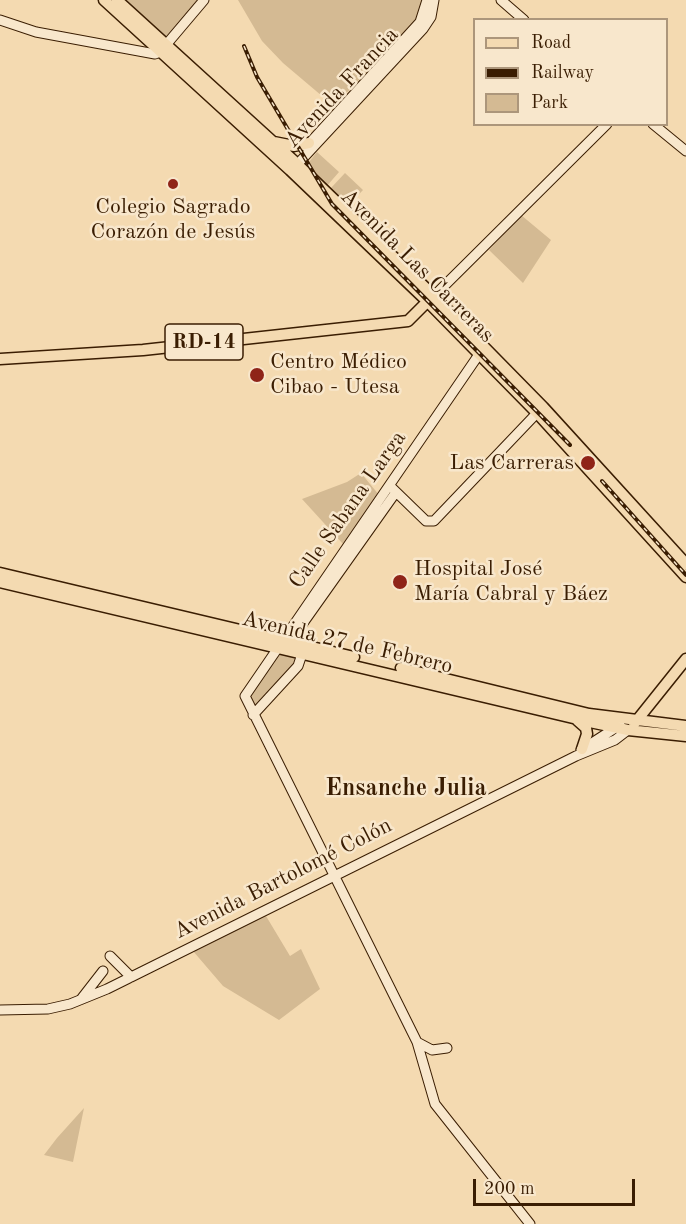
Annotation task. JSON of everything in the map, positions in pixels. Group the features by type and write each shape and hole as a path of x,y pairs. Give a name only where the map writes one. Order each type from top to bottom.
{"main road":[{"name":"Avenida Las Carreras","path":"104,0 274,142 292,166"},
{"name":"Avenida Las Carreras","path":"117,0 163,48 292,166 550,414 686,564"},
{"path":"0,20 36,32 151,53 163,48 204,0"},
{"name":"Avenida Francia","path":"292,166 309,142 420,22 427,0"},
{"name":"Avenida Francia","path":"292,166 428,24 434,0"},
{"path":"501,0 522,18"},
{"path":"431,299 605,126"},
{"path":"655,126 686,151"},
{"path":"274,142 289,146 309,142"},
{"name":"RD-14","path":"0,359 100,354 381,325 408,321 431,299"},
{"name":"Avenida Las Carreras","path":"482,351 686,577"},
{"name":"Calle Sabana Larga","path":"393,489 279,643 245,696 253,715 294,671 300,661 296,647 297,631 393,489 482,351"},
{"path":"393,489 426,520 434,520 537,413"},
{"name":"Avenida 27 de Febrero","path":"0,573 279,643 686,736"},
{"name":"Avenida 27 de Febrero","path":"0,582 279,643"},
{"name":"Avenida 27 de Febrero","path":"296,647 571,718 627,724 658,723 686,726"},
{"path":"627,724 651,705 686,659"},
{"path":"651,705 650,710 658,723"},
{"path":"253,715 417,1042 435,1104 530,1224"},
{"path":"571,718 586,728 587,737 579,753"},
{"name":"Avenida Bartolomé Colón","path":"0,1010 41,1010 81,1000 579,753 627,724"},
{"path":"110,956 131,977"},
{"path":"81,1000 103,971"},
{"path":"417,1042 432,1050 447,1048"}],"green space":[{"path":"123,0 198,0 166,37"},
{"path":"238,0 422,0 416,19 339,101 322,96 283,63 262,41"},
{"path":"317,152 339,172 326,187 305,167"},
{"path":"345,173 363,190 348,206 330,189"},
{"path":"521,215 551,240 523,283 489,250"},
{"path":"361,473 379,495 343,544 302,499 347,482"},
{"path":"279,653 290,655 297,661 255,712 247,698"},
{"path":"266,916 290,956 301,949 320,989 279,1020 223,986 193,951"},
{"path":"84,1108 73,1162 44,1155 57,1138"}],"railway":[{"path":"244,46 257,77 332,204 570,445"},
{"path":"602,481 686,575"}],"place":[{"name":"Colegio Sagrado Corazón de Jesús","path":"173,184"},
{"name":"Centro Médico Cibao - Utesa","path":"257,375"},
{"name":"Las Carreras","path":"588,463"},
{"name":"Hospital José María Cabral y Báez","path":"400,582"}],"district":[{"name":"Ensanche Julia","path":"406,789"}]}
